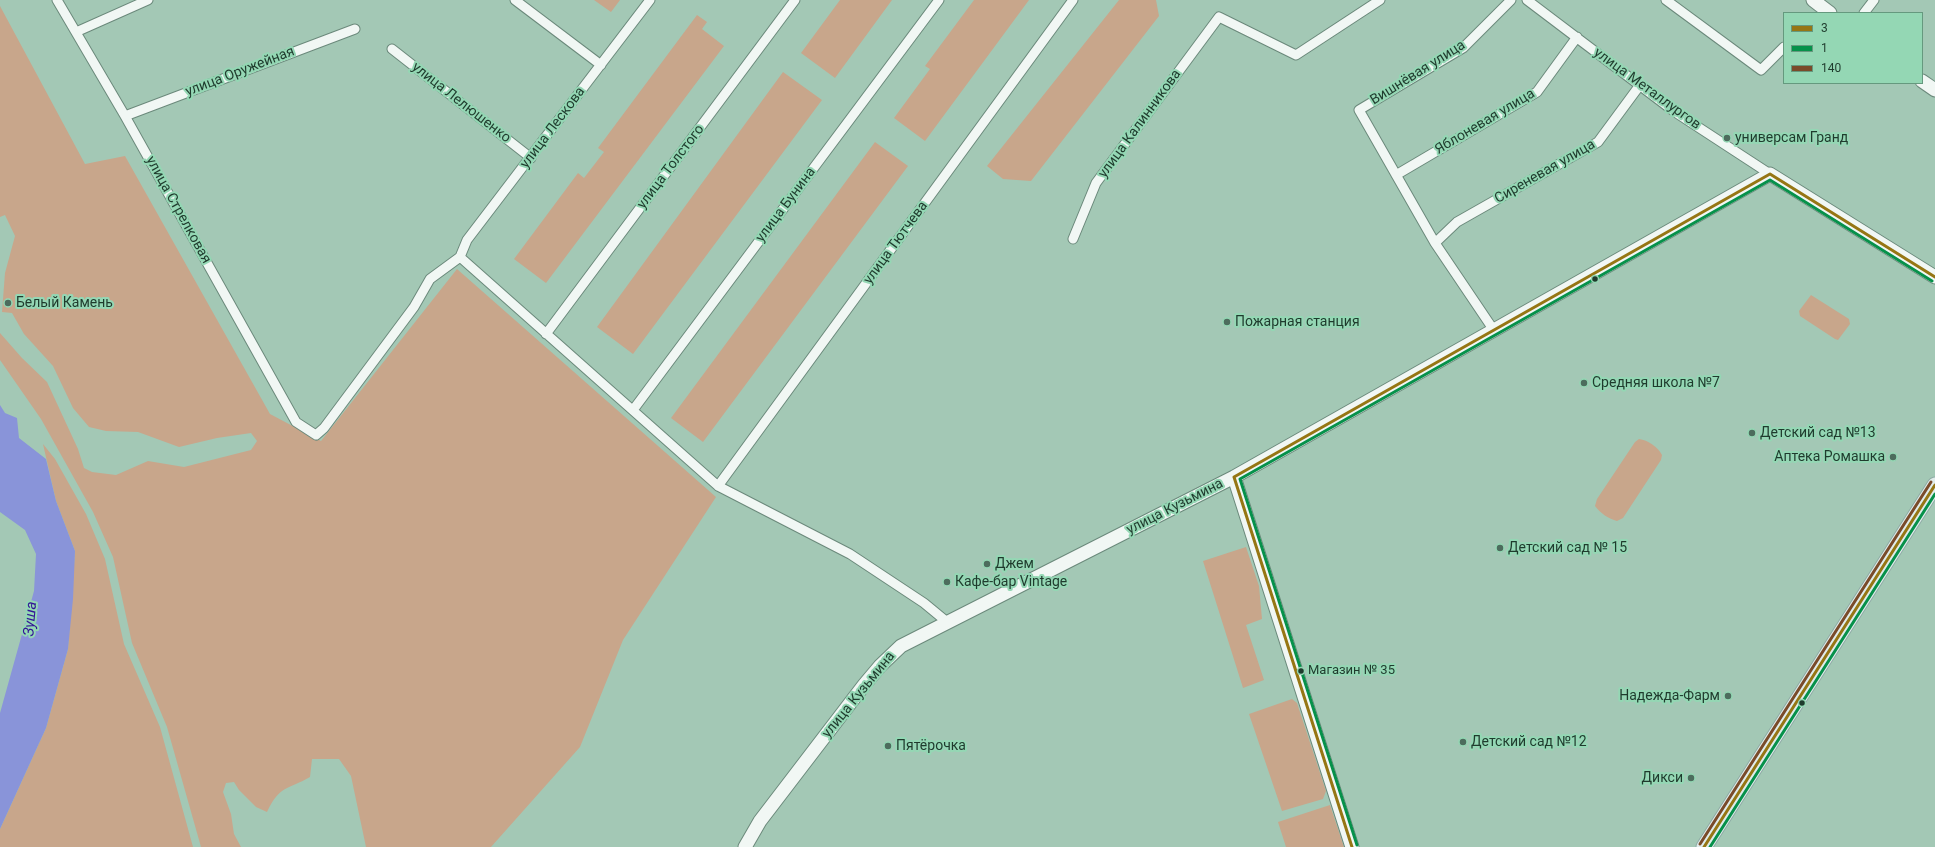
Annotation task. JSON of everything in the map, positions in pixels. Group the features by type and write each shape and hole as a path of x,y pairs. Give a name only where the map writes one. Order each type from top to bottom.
{"main road":[{"path":"1923,82 1935,90"},
{"path":"1770,174 1935,277"},
{"name":"улица Кузьмина","path":"745,847 760,821 784,789 880,666 901,646 1234,477 1770,174"},
{"path":"1234,477 1352,847"},
{"path":"1704,847 1935,485"}],"street":[{"name":"улица Стрелковая","path":"57,0 125,116 296,422 316,435 324,428 414,307 430,278 460,257"},
{"path":"76,32 148,0"},
{"path":"515,0 601,65"},
{"name":"улица Лескова","path":"460,257 467,240 650,0"},
{"name":"улица Толстого","path":"546,334 795,0"},
{"name":"улица Бунина","path":"633,410 939,0"},
{"name":"улица Тютчева","path":"718,486 1073,0"},
{"name":"улица Калинникова","path":"1073,239 1096,183 1219,17 1296,55 1380,0"},
{"name":"Вишнёвая улица","path":"1396,175 1359,110 1463,48 1511,0"},
{"name":"улица Металлургов","path":"1527,0 1675,112 1770,174"},
{"path":"1666,0 1762,70 1783,48"},
{"path":"1865,12 1874,0"},
{"name":"улица Оружейная","path":"125,116 355,29"},
{"name":"Яблоневая улица","path":"1396,175 1537,92 1577,37"},
{"name":"улица Лелюшенко","path":"392,49 531,158"},
{"name":"Сиреневая улица","path":"1434,243 1457,222 1598,142 1640,85"},
{"path":"1396,175 1434,243 1494,329"},
{"path":"460,257 718,486 850,554 924,603 947,622"}],"shaded area":[{"path":"594,0 620,0 611,12"},
{"path":"840,0 892,0 835,78 801,53"},
{"path":"974,0 1029,0 925,141 894,118 930,69 925,66"},
{"path":"1119,0 1156,0 1159,16 1031,181 1003,179 987,166"},
{"path":"0,6 85,164 125,156 270,414 321,441 457,269 716,497 623,640 580,747 491,847 366,847 351,776 339,759 312,759 310,777 280,792 267,812 256,807 239,790 234,782 226,783 223,792 231,814 234,834 241,847 201,847 167,727 132,643 113,557 93,512 41,419 0,360 0,333 22,358 47,382 78,449 84,468 92,472 116,475 148,461 184,467 251,450 257,441 251,433 217,438 179,447 138,432 106,431 89,427 73,408 53,366 24,334 12,313 2,312 5,273 15,236 5,215 0,217"},
{"path":"697,15 707,22 702,29 724,46 546,283 514,259 578,173 584,178 604,152 598,148"},
{"path":"783,72 822,100 633,354 597,327"},
{"path":"875,142 908,166 703,442 671,418"},
{"path":"1811,295 1849,319 1850,324 1838,340 1800,316 1799,311"},
{"path":"1639,439 1649,442 1655,447 1662,455 1661,460 1623,518 1617,521 1599,511 1595,506 1597,499 1635,442"},
{"path":"43,444 55,459 86,514 105,559 124,644 160,727 193,847 0,847 0,829 46,728 68,649 75,551 56,501"},
{"path":"1246,547 1259,586 1262,619 1246,625 1264,680 1243,688 1203,561"},
{"path":"1292,699 1297,703 1326,791 1323,799 1282,811 1249,714"},
{"path":"1330,805 1344,847 1286,847 1278,822"}],"water":[{"name":"Зуша","path":"0,405 5,413 17,418 19,438 46,459 56,501 75,551 73,599 68,649 46,728 0,829 0,713 34,591 36,554 25,530 0,512"}],"transit line":[{"name":"3","path":"1352,847 1234,477 1770,174 1935,277"},
{"name":"1","path":"1357,845 1240,479 1770,180 1932,281"},
{"name":"140","path":"1700,844 1931,482"},
{"name":"3","path":"1704,847 1935,485"},
{"name":"1","path":"1710,847 1935,494"}],"place":[{"name":"универсам Гранд","path":"1727,138"},
{"name":"Белый Камень","path":"8,303"},
{"name":"Пожарная станция","path":"1227,322"},
{"name":"Средняя школа №7","path":"1584,383"},
{"name":"Детский сад №13","path":"1752,433"},
{"name":"Аптека Ромашка","path":"1893,457"},
{"name":"Детский сад № 15","path":"1500,548"},
{"name":"Джем","path":"987,564"},
{"name":"Кафе-бар Vintage","path":"947,582"},
{"name":"Магазин № 35","path":"1301,671"},
{"name":"Надежда-Фарм","path":"1728,696"},
{"name":"Детский сад №12","path":"1463,742"},
{"name":"Пятёрочка","path":"888,746"},
{"name":"Дикси","path":"1691,778"}]}
